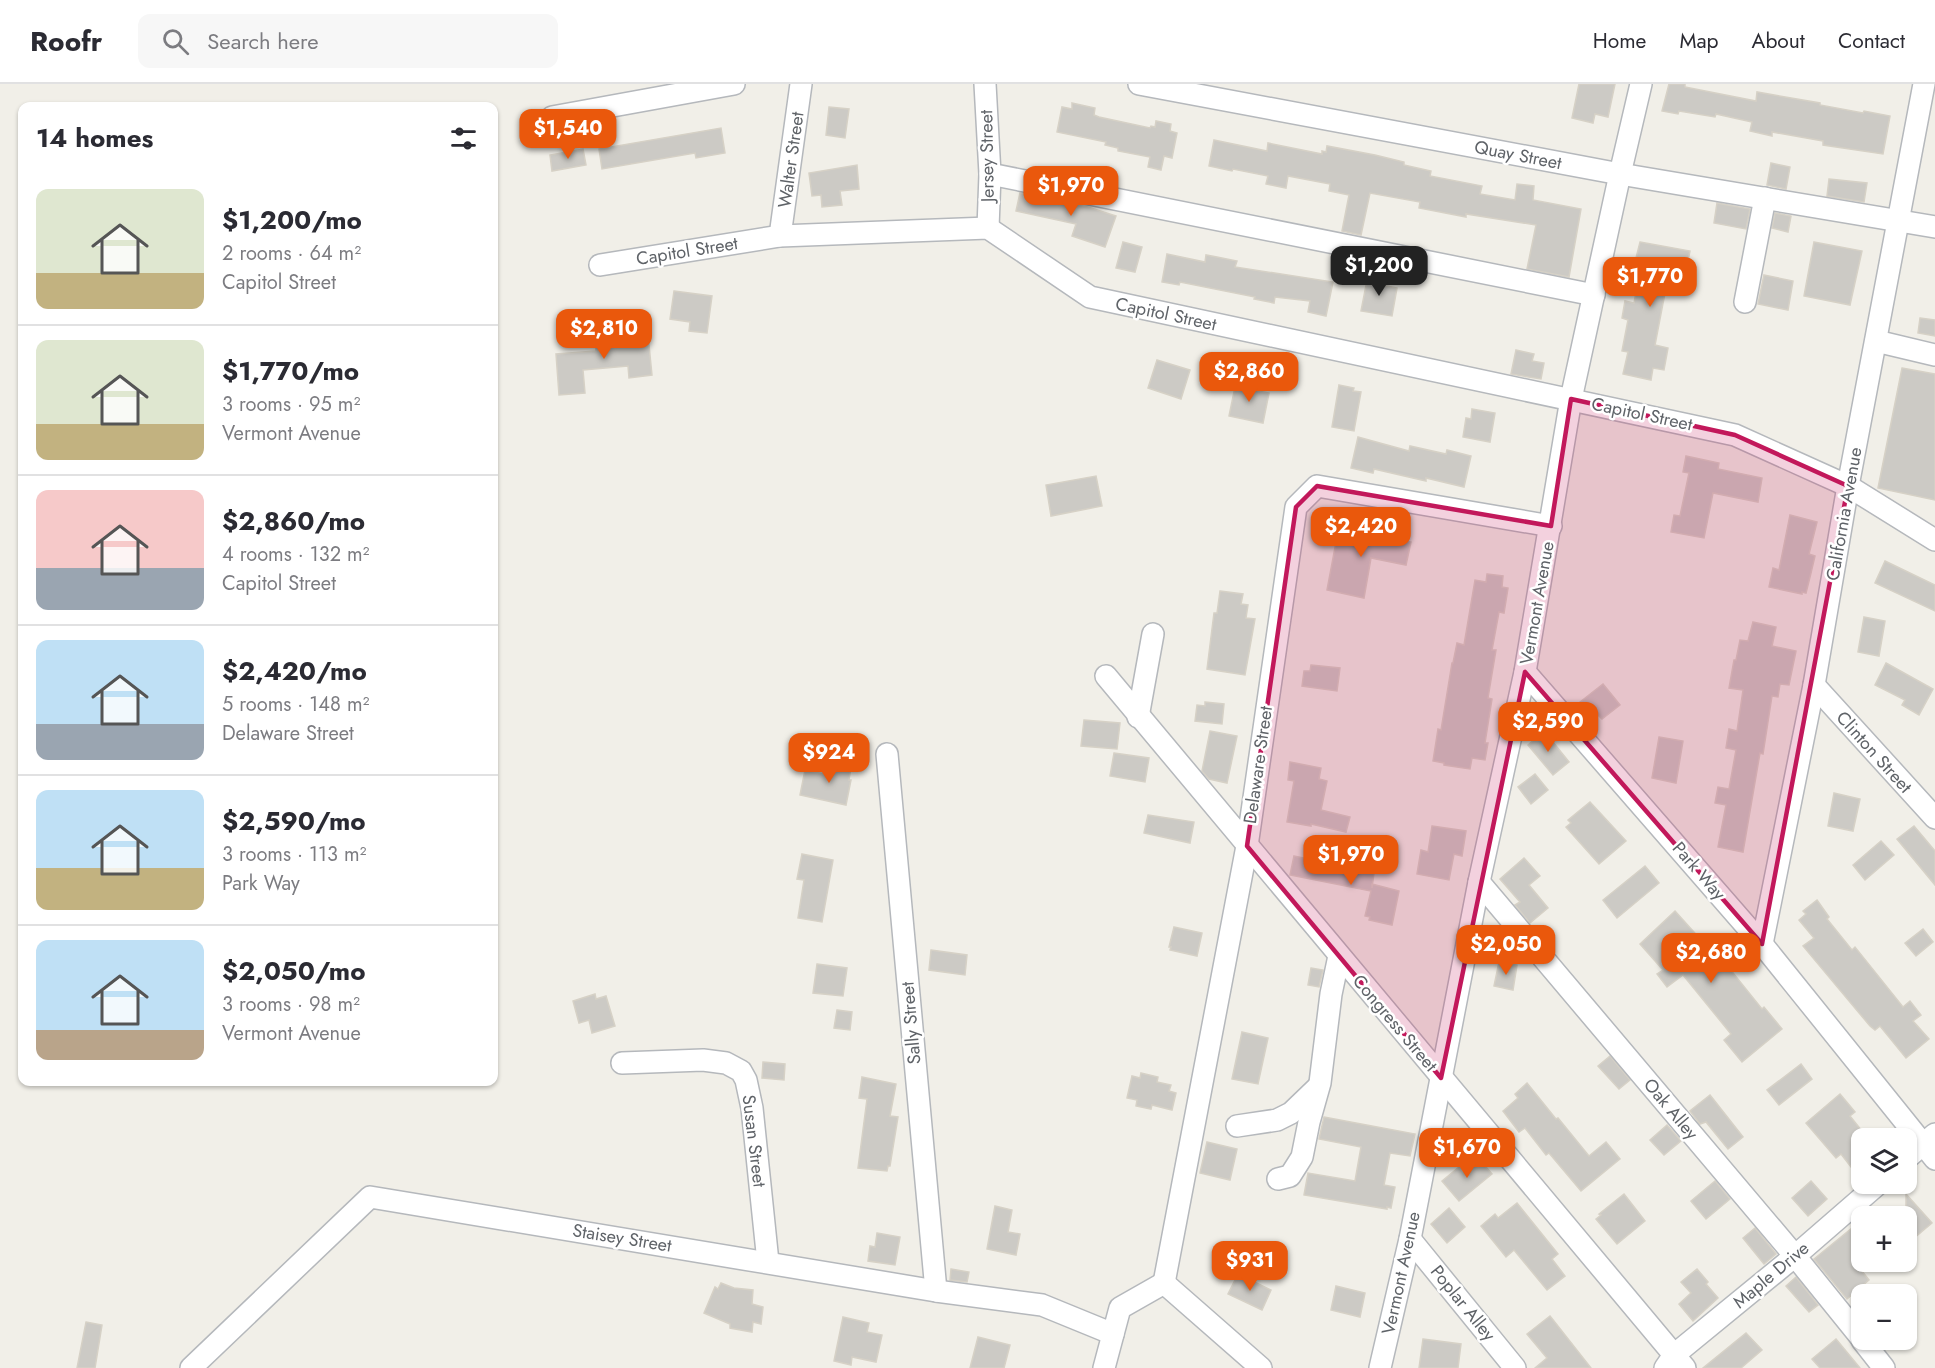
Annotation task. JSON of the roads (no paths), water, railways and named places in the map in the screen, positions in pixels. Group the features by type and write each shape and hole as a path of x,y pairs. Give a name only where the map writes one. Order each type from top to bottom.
{"street":[{"path":"552,117 734,84"},
{"name":"Walter Street","path":"780,236 801,84"},
{"name":"Jersey Street","path":"985,84 990,174 988,228"},
{"name":"Quay Street","path":"1139,84 1620,174 1935,227"},
{"name":"Vermont Avenue","path":"1380,1368 1410,1239 1479,882 1525,672 1571,399 1641,84"},
{"name":"California Avenue","path":"1762,944 1814,685 1848,486 1924,84"},
{"path":"990,174 1594,295"},
{"path":"1745,302 1765,198"},
{"name":"Capitol Street","path":"600,266 780,236 988,228 1090,297 1735,435 1848,486 1935,540"},
{"path":"1876,341 1935,355"},
{"name":"Delaware Street","path":"1164,1283 1247,846 1296,507 1317,486 1551,526"},
{"path":"1138,717 1153,634"},
{"name":"Park Way","path":"1525,672 1762,944 1931,1146"},
{"name":"Congress Street","path":"1106,676 1441,1078 1675,1364"},
{"name":"Clinton Street","path":"1814,685 1935,818"},
{"name":"Sally Street","path":"887,754 936,1291"},
{"name":"Oak Alley","path":"1479,882 1851,1325"},
{"path":"1278,1179 1290,1176 1302,1156 1319,1085 1331,994 1339,956"},
{"name":"Susan Street","path":"622,1063 703,1060 726,1063 741,1071 746,1080 752,1108 768,1262"},
{"path":"1237,1126 1277,1120 1292,1113 1319,1085"},
{"path":"1917,1153 1931,1146"},
{"name":"Maple Drive","path":"1675,1364 1866,1194"},
{"name":"Staisey Street","path":"191,1368 370,1197 936,1291 1042,1305 1113,1334"},
{"name":"Poplar Alley","path":"1410,1239 1515,1368"},
{"path":"1104,1368 1120,1308 1164,1283 1261,1368"},
{"name":"Oak Alley","path":"1870,1350 1884,1368"}]}
